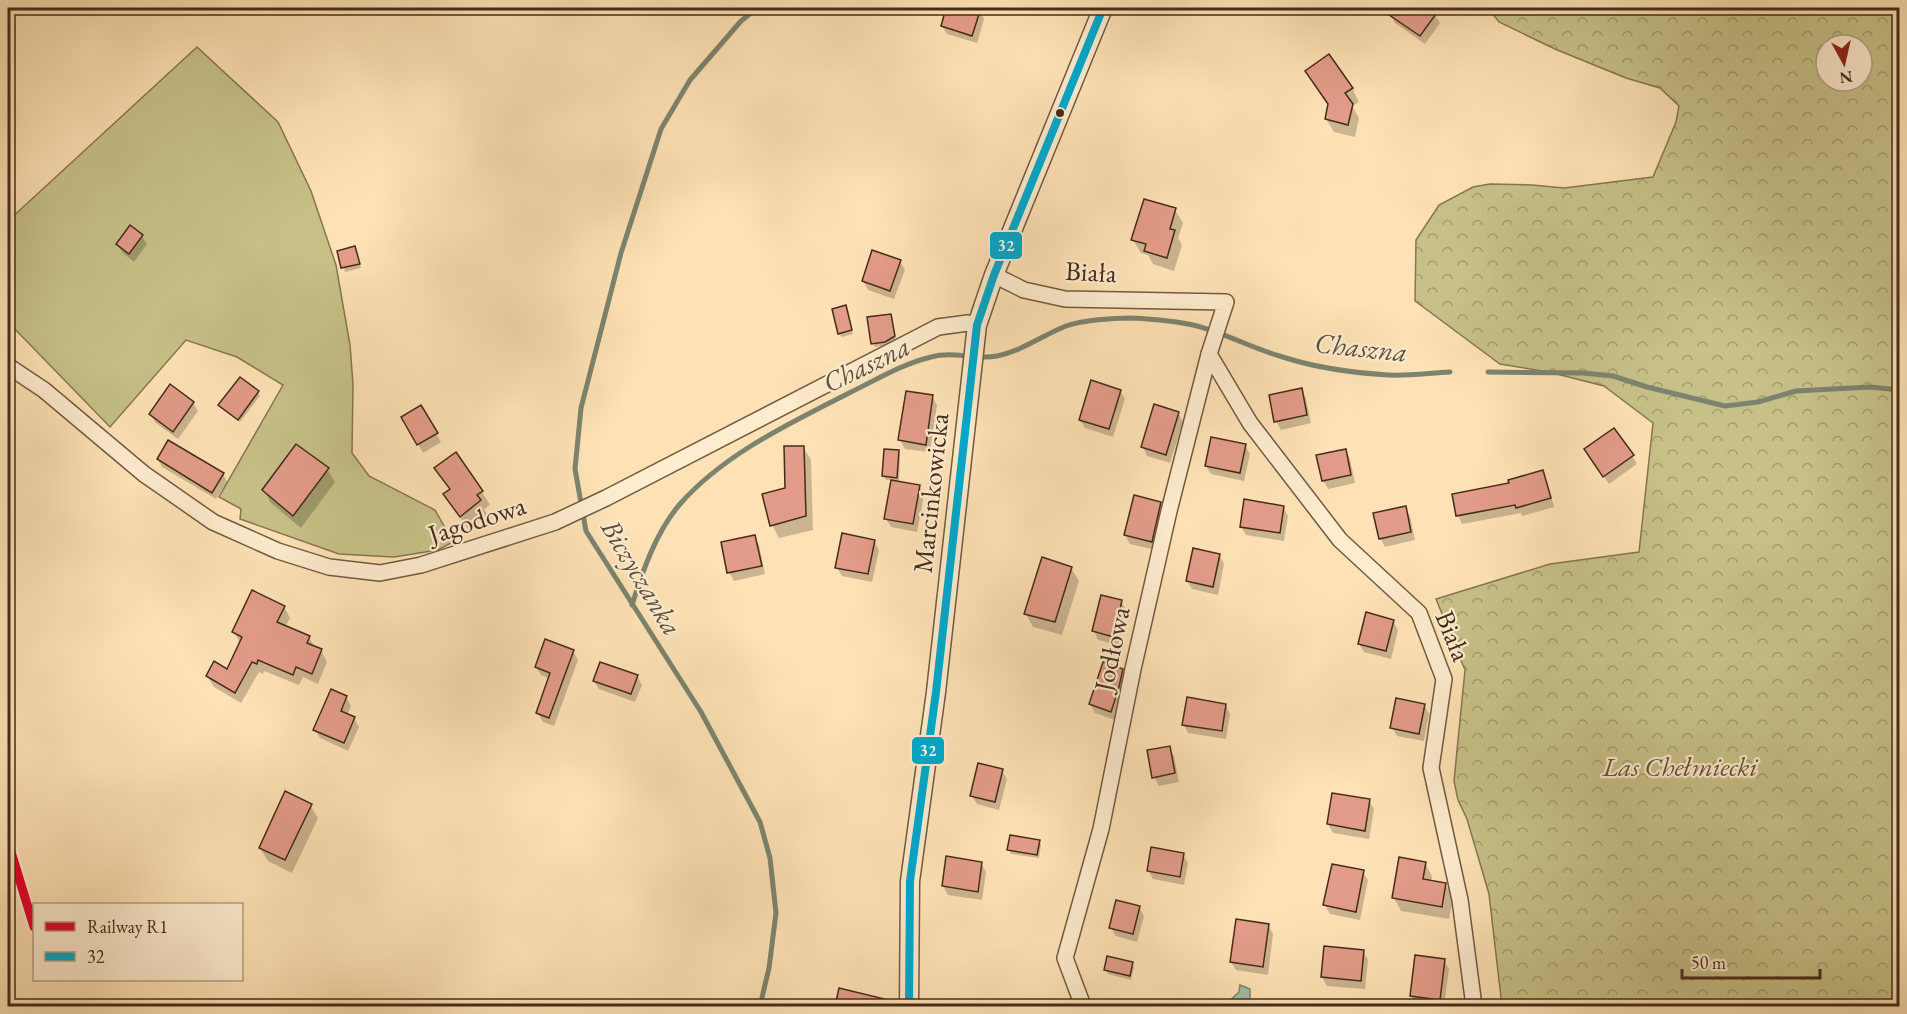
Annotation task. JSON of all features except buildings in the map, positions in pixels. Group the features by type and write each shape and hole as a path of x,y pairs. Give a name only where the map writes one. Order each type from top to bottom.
{"street":[{"name":"Marcinkowicka","path":"909,1006 910,882 936,692 976,334 994,275 1103,8"},
{"name":"Biała","path":"994,275 1024,290 1065,299 1226,302"},
{"name":"Jodłowa","path":"1083,1006 1065,958 1101,829 1133,669 1169,512 1212,346 1226,302"},
{"name":"Jagodowa","path":"8,366 44,390 144,474 213,522 278,551 328,567 380,573 421,565 555,522 938,327 968,323 976,334"},
{"name":"Biała","path":"1212,346 1250,423 1340,540 1419,613 1444,679 1431,768 1460,900 1474,1006"}],"green space":[{"name":"Las Chełmiecki","path":"1488,8 1899,8 1899,1006 1502,1006 1489,894 1467,819 1458,800 1454,781 1465,670 1436,599 1550,564 1639,552 1653,423 1604,386 1549,372 1500,364 1415,301 1416,240 1439,205 1473,187 1490,184 1564,188 1653,177 1676,122 1679,106 1660,88 1626,78 1555,49 1499,22"},
{"path":"197,47 278,122 311,191 336,265 350,345 353,384 352,453 369,476 435,510 453,542 438,550 394,557 339,554 240,519 241,509 219,497 283,385 237,357 186,340 110,427 8,322 8,221"}],"shaded area":[{"path":"1240,985 1250,989 1250,998 1241,1006 1224,1006 1239,992"}],"waterway":[{"name":"Biczyczanka","path":"757,8 741,21 690,80 661,129 621,253 581,408 575,469 586,531 701,712 760,822 770,858 776,913 769,968 760,1006"},
{"name":"Chaszna","path":"632,605 657,539 671,515 717,469 782,428 889,373 920,360 939,355 997,356 1073,324 1131,318 1165,320 1197,326 1275,355 1337,370 1396,375 1450,372"},
{"name":"Chaszna","path":"1488,372 1583,373 1613,376 1647,387 1725,406 1758,402 1796,391 1870,387 1900,390"}],"rail line":[{"name":"R1","path":"8,842 33,924"}],"transit line":[{"name":"32","path":"909,1006 910,881 936,692 977,325 994,275 1103,8"}]}
